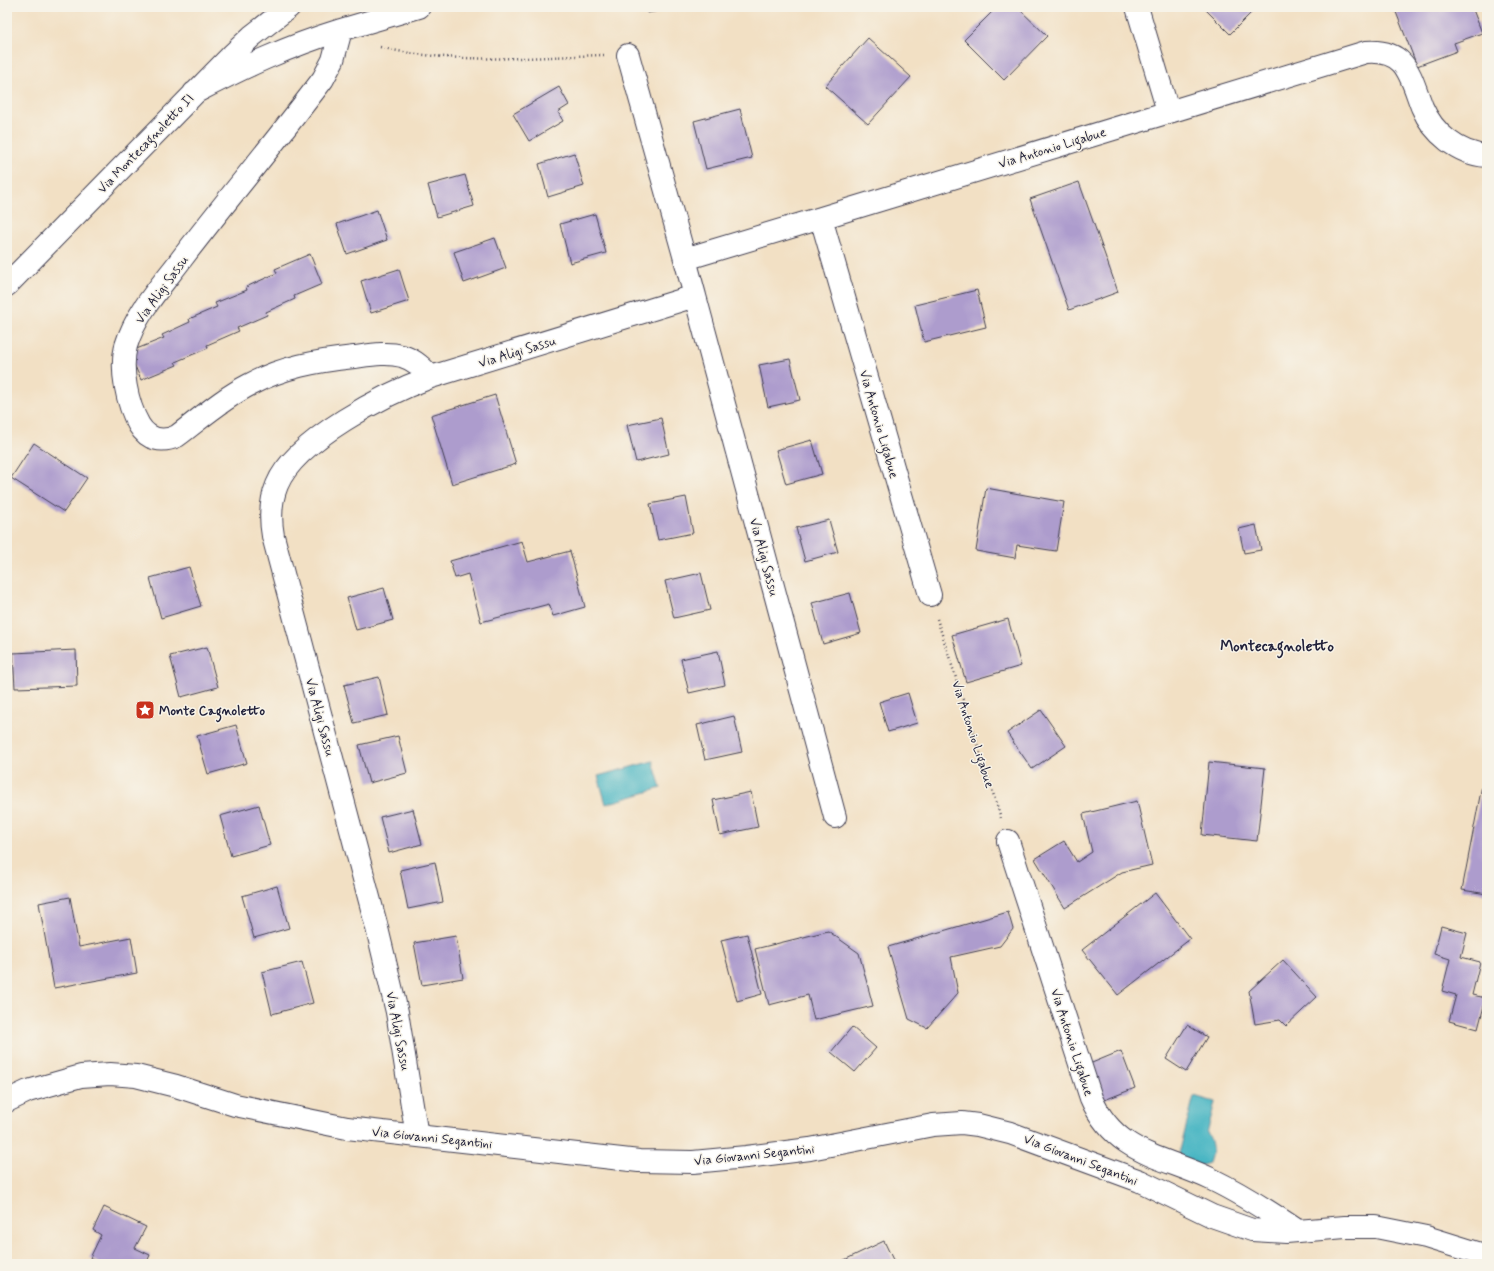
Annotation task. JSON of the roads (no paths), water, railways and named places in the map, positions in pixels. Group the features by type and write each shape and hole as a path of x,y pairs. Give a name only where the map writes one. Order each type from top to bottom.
{"street":[{"name":"Via Montecagnoletto II","path":"7,285 194,93 252,36 289,7"},
{"path":"194,93 269,55 340,30 418,7"},
{"path":"1137,7 1168,111"},
{"name":"Via Aligi Sassu","path":"340,30 333,60 323,79 196,240 138,319 130,335 124,354 125,374 130,403 142,429 150,437 163,440 178,436 223,400 249,384 279,372 305,364 376,354 396,355 418,364 431,377"},
{"name":"Via Antonio Ligabue","path":"930,596 821,218 1168,111 1359,54 1375,51 1385,52 1396,57 1408,69 1423,108 1429,120 1438,131 1456,147 1468,153 1487,156"},
{"name":"Via Aligi Sassu","path":"628,55 695,296 834,818"},
{"path":"685,259 821,218"},
{"name":"Via Aligi Sassu","path":"417,1136 401,1035 388,971 276,550 271,512 275,492 283,475 294,461 316,441 362,410 401,390 431,377 695,296"},
{"name":"Via Antonio Ligabue","path":"1008,841 1092,1098 1109,1128 1127,1144 1211,1179 1271,1213 1298,1231"},
{"name":"Via Giovanni Segantini","path":"7,1101 28,1091 81,1076 110,1074 136,1076 176,1086 235,1105 347,1128 639,1162 693,1162 802,1150 933,1125 962,1123 978,1125 1010,1133 1140,1181 1212,1216 1241,1227 1263,1231 1298,1231 1345,1227 1376,1227 1426,1237 1487,1256"}],"water":[{"path":"653,761 661,788 606,804 598,776"},
{"path":"1194,1096 1215,1102 1207,1133 1212,1144 1209,1163 1196,1166 1186,1161 1179,1154"}],"place":[{"name":"Monte Cagnoletto","path":"145,710"}],"district":[{"name":"Montecagnoletto","path":"1277,646"}]}
